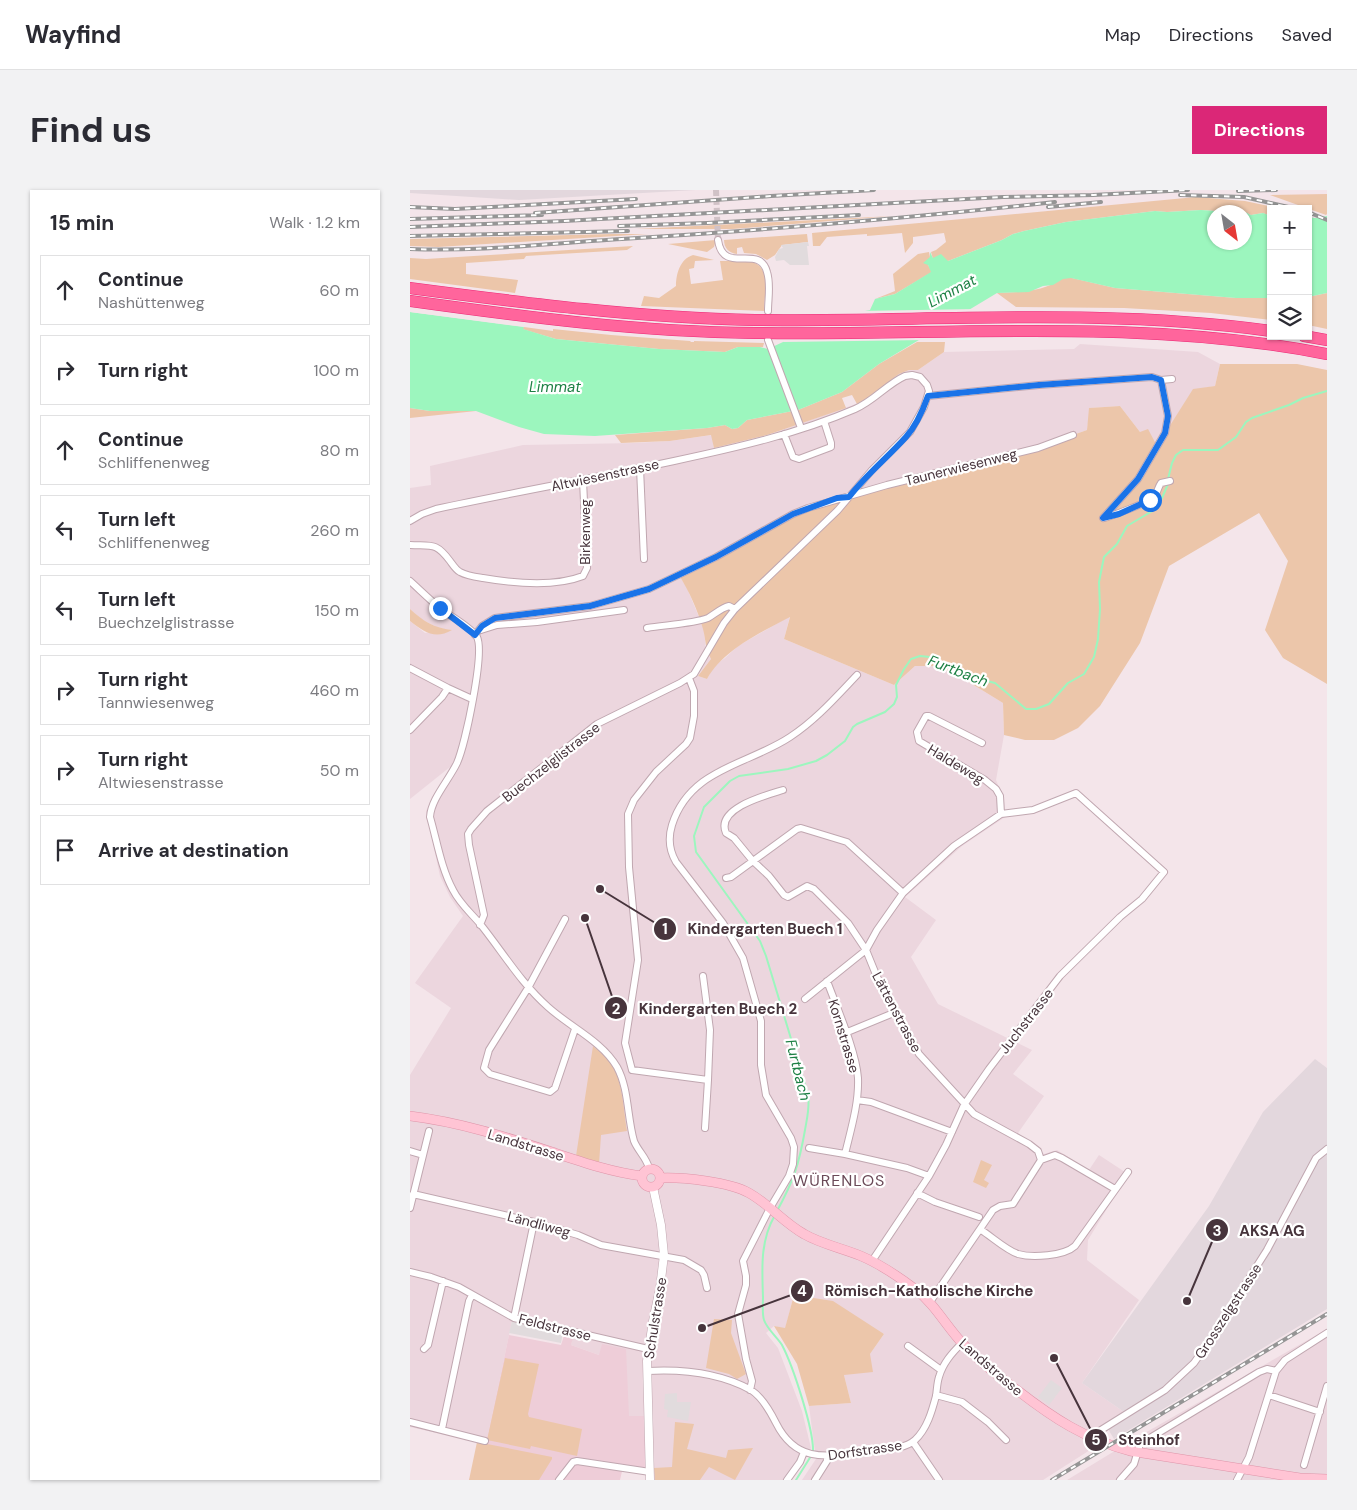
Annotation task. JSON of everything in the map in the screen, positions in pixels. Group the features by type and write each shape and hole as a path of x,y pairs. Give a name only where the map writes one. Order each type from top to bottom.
{"highway":[{"path":"410,288 536,304 690,318 819,320 1059,317 1203,323 1267,331"},
{"path":"410,301 534,318 657,330 796,333 1059,330 1146,333 1226,339 1327,354"},
{"path":"1312,337 1327,340"}],"main road":[{"name":"Landstrasse","path":"410,1116 432,1119 492,1134 617,1173 642,1176"},
{"path":"649,1168 656,1169 660,1174 658,1184 653,1187 644,1184 642,1176 649,1168"},
{"name":"Landstrasse","path":"660,1178 707,1182 750,1193 772,1212 804,1234 872,1261 916,1290 930,1302 962,1343 1000,1377 1038,1406 1078,1432 1109,1446 1300,1478 1327,1479"}],"street":[{"path":"718,240 720,249 727,257 733,259 754,259 762,263 766,268 768,278 768,311"},
{"path":"768,343 802,428 868,403 906,376 915,375 922,379 928,388 928,396 1048,384 1152,377 1161,380 1172,379"},
{"path":"1161,380 1168,422 1165,433 1138,479 1103,518 1119,514 1153,498 1161,483 1168,481"},
{"name":"Buechzelglistrasse","path":"480,925 484,915 469,845 468,834 471,829 487,811 597,724 689,678 699,669 720,630 734,610 838,510 872,470 905,438 920,415 928,396"},
{"path":"784,434 793,457 799,459 831,447 832,442 824,421"},
{"name":"Altwiesenstrasse","path":"410,521 428,511 736,448 802,428"},
{"name":"Taunerwiesenweg","path":"478,633 482,626 495,618 590,606 649,589 716,557 793,514 837,498 849,497 887,485 1038,448 1073,435"},
{"path":"640,468 644,559"},
{"name":"Birkenweg","path":"410,545 440,548 455,568 467,575 507,582 537,583 575,580 583,576 587,568 583,480"},
{"path":"410,581 440,608 478,633 480,648 461,754 453,772 432,807 430,817 444,869 452,889 461,904 480,925 528,988 558,1016 604,1051 617,1067 621,1077 634,1141 637,1148 647,1158 649,1168"},
{"path":"647,628 703,619 726,606 734,610"},
{"path":"478,633 497,625 537,622 624,610"},
{"path":"410,668 472,699"},
{"path":"750,1390 752,1381 738,1314 746,1285 743,1261 744,1256 772,1212 789,1176 795,1152 791,1138 766,1095 761,1065 762,1033 758,1005 743,958 723,923 676,862 671,850 669,837 673,822 684,799 702,781 789,738 810,723 857,675"},
{"path":"632,1070 625,1043 638,960 628,867 628,814 634,800 656,772 690,738 694,716 694,691 689,678"},
{"path":"410,730 442,697 448,688"},
{"name":"Haldeweg","path":"982,743 929,716 926,716 917,732 919,741 985,780 996,789 1001,803 1001,814"},
{"path":"752,860 734,838 726,833 724,826 728,818 739,806 783,790"},
{"name":"Juchstrasse","path":"872,1261 929,1176 964,1105 998,1056 1060,976 1120,917 1142,899 1164,872 1076,793 1042,807 1001,814"},
{"path":"805,999 866,950 877,930 904,894 954,846 1001,814"},
{"path":"726,878 731,877 752,860 801,828 848,842 904,894"},
{"name":"Lättenstrasse","path":"752,860 769,876 784,895 788,897 806,886 814,889 848,923 866,950 877,977 919,1054 964,1105 981,1119 1035,1148 1042,1160"},
{"path":"565,919 528,988 489,1050 484,1068 490,1074 550,1092 556,1088 575,1029"},
{"path":"702,976 710,1030 705,1128"},
{"name":"Kornstrasse","path":"827,982 846,1033 858,1077 857,1100 846,1154"},
{"path":"846,1033 896,1012"},
{"path":"621,1077 628,1075 632,1070"},
{"path":"632,1070 708,1080"},
{"path":"857,1100 871,1102 952,1132"},
{"path":"410,1208 429,1131"},
{"path":"809,1148 846,1154 907,1168 929,1176"},
{"name":"Grosszelgstrasse","path":"1094,1439 1101,1430 1165,1390 1185,1373 1210,1340 1276,1236 1316,1158 1327,1149"},
{"path":"410,1151 423,1155"},
{"path":"930,1302 993,1210 1000,1206 1014,1204 1042,1160 1055,1155 1116,1190"},
{"path":"981,1230 1019,1254 1062,1254 1075,1246 1128,1172"},
{"name":"Schulstrasse","path":"650,1476 648,1349 664,1256 662,1228 653,1187"},
{"path":"917,1192 935,1202 979,1217"},
{"name":"Ländliweg","path":"413,1194 534,1222 578,1235 601,1245 684,1260 701,1270 708,1288"},
{"path":"514,1318 534,1222"},
{"name":"Feldstrasse","path":"410,1272 443,1281 514,1318 648,1349"},
{"path":"424,1349 428,1345 443,1281"},
{"path":"442,1429 472,1295"},
{"path":"1237,1480 1244,1469 1276,1371 1285,1360 1327,1333"},
{"name":"Dorfstrasse","path":"647,1371 703,1374 722,1378 750,1390 764,1403 783,1436 795,1448 806,1453 828,1456 894,1448 913,1442 927,1424 941,1370 949,1357 962,1343"},
{"path":"908,1346 941,1370"},
{"path":"1120,1480 1134,1464 1140,1444 1259,1372 1267,1369 1276,1371"},
{"path":"1304,1465 1327,1386"},
{"path":"936,1395 962,1402 988,1422 1006,1440"},
{"path":"1268,1395 1320,1412"},
{"path":"410,1422 484,1441"},
{"path":"913,1442 940,1480"},
{"path":"787,1480 806,1453"},
{"path":"814,1480 827,1461 828,1456"},
{"path":"558,1480 573,1462 577,1461 650,1476"}],"shaded area":[{"path":"410,190 696,190 519,200 410,193"},
{"path":"1327,194 1327,214 1312,210 1312,205 1298,205 1270,195"},
{"path":"1196,197 1245,201 1267,206 1267,215 1263,213 1252,215 1252,205 1207,205 1207,210 1155,211 1066,222 1013,234 948,261 933,259 931,252 946,242 944,233 913,237 913,243 905,253 902,233 827,237 820,246 813,246 812,233"},
{"path":"893,216 732,229 636,229"},
{"path":"648,234 438,247 410,246 410,239"},
{"path":"807,234 808,242 782,245 775,255 767,260 756,254 744,253 742,247 737,248 737,254 732,253 727,250 724,243 724,240"},
{"path":"716,240 714,247 707,252 668,244"},
{"path":"808,242 809,265 790,265 784,260 776,261 775,257 779,249 783,248 781,245"},
{"path":"633,246 627,250 526,256 524,259 466,263 466,274 518,280 515,293 410,279 410,258 426,259"},
{"path":"929,252 928,265 932,272 895,294 875,299 895,291 893,274 918,254"},
{"path":"693,255 714,260 695,261 694,268 689,269 691,284 723,280 720,261 748,261 758,265 765,276 766,283 764,311 641,306 644,296 659,298 676,286 682,263"},
{"path":"1063,278 1072,278 1115,288 1236,298 1267,298 1267,320 1211,313 1124,308 1016,307 997,293 1023,292 1040,289"},
{"path":"1327,293 1327,329 1312,326 1312,296"},
{"path":"524,327 691,342 764,343 763,347 738,347 725,352 659,349 556,339 522,329"},
{"path":"917,342 945,342 944,352 918,370 909,370 899,374 857,404 852,395 842,398 846,408 767,435 714,448 711,435 670,441 621,443 615,435 725,425 732,429 738,428 747,420 798,410 842,392 879,364"},
{"path":"1080,344 1198,352 1220,364 1215,386 1193,390 1157,446 1140,432 1120,406 1090,408 1087,430 679,575 686,586 704,629 706,651 711,659 698,676 707,679 714,666 738,646 790,616 784,639 894,685 915,666 936,666 959,676 1003,703 1004,735 996,780 1004,799 1005,817 962,846 905,897 936,920 911,957 938,1004 1032,1050 1013,1074 1044,1096 1018,1133 1044,1154 1057,1150 1089,1170 1099,1155 1128,1174 1088,1240 1087,1260 1139,1300 1082,1383 1124,1412 1094,1439 1090,1450 1043,1480 802,1480 816,1459 809,1406 851,1403 844,1375 870,1354 884,1334 794,1295 785,1329 774,1326 766,1333 778,1348 802,1411 811,1448 784,1480 648,1480 644,1416 629,1416 599,1355 571,1345 573,1335 512,1321 486,1444 410,1427 410,1075 451,1008 415,983 463,916 450,897 440,876 426,811 450,767 410,799 410,621 425,633 451,630 438,628 421,619 410,609 410,488 431,485 430,466 523,445 635,443 670,441 712,435 714,448 767,435 856,404 899,374 909,370 918,370 944,352 1074,349"},
{"path":"1220,364 1297,364 1327,370 1327,684 1283,658 1265,630 1288,561 1259,513 1169,566 1140,643 1100,706 1078,728 1054,740 1025,740 1004,735 1003,703 959,676 936,666 915,666 894,685 784,639 790,617 733,650 714,668 707,679 698,676 711,659 699,615 679,575 793,514 1087,430 1089,408 1120,406 1140,432 1148,429 1157,446 1193,389 1215,386"},
{"path":"410,408 430,411 476,411 410,418"},
{"path":"410,609 429,623 440,628 452,630 440,634 425,631 410,621"},
{"path":"593,1046 606,1056 616,1072 627,1131 601,1135 599,1164 576,1156"},
{"path":"1315,1059 1327,1068 1327,1309 1114,1439 1105,1424 1124,1412 1082,1383 1209,1206 1263,1112"},
{"path":"981,1160 992,1165 984,1180 989,1183 986,1188 973,1182"},
{"path":"794,1295 833,1301 884,1334 870,1354 873,1372 844,1375 851,1403 809,1406 797,1364 774,1326 785,1328"},
{"path":"714,1319 732,1320 731,1333 746,1374 737,1379 729,1374 706,1368"},
{"path":"512,1321 563,1332 561,1343 509,1333"},
{"path":"1327,1329 1327,1480 1067,1480 1136,1438"},
{"path":"565,1333 574,1335 571,1345 599,1355 602,1344 626,1349 629,1416 644,1416 646,1468 623,1467 620,1480 469,1480 486,1444 509,1335 561,1345"},
{"path":"505,1358 539,1364 528,1414 529,1417 582,1429 577,1456 531,1446 530,1449 487,1440"},
{"path":"1051,1380 1062,1388 1049,1405 1038,1397"},
{"path":"677,1393 677,1402 691,1402 688,1421 667,1417 668,1410 664,1409 665,1394"},
{"path":"675,1422 694,1424 687,1449 726,1458 728,1450 753,1448 735,1480 709,1467 700,1480 655,1480 654,1468 672,1467"},
{"path":"477,1442 552,1457 552,1459 539,1480 469,1480"}],"water":[{"name":"Limmat","path":"1207,210 1207,250 1252,250 1252,215 1263,213 1267,214 1267,298 1236,298 1115,288 1071,278 1063,279 1053,285 1043,286 1029,292 997,293 879,364 842,392 798,410 747,420 738,428 732,429 725,425 595,436 544,434 476,411 430,411 410,408 410,312 524,327 523,329 556,339 659,349 725,352 738,347 768,349 783,342 822,331 870,310 875,299 895,294 931,272 928,265 923,263 930,257 930,252 933,258 941,254 948,261 1024,231 1066,222 1155,211"},
{"path":"1327,216 1327,293 1312,296 1312,218"}],"pier":[{"path":"977,309 926,340 783,342 821,329 859,311"},
{"path":"410,310 524,325 526,327 410,312"}],"waterway":[{"name":"Furtbach","path":"1168,479 1176,455 1183,450 1218,450 1236,437 1246,422 1252,418 1303,398 1327,391"},
{"name":"Furtbach","path":"777,1211 792,1181 798,1162 808,1112 808,1095 760,941 696,852 694,836 704,807 730,781 739,776 788,769 816,761 827,755 845,741 853,727 885,712 894,704 897,697 896,685 904,669 911,659 920,656 930,657 960,674 995,683 1026,709 1036,709 1049,704 1068,683 1084,674 1094,657 1098,639 1099,582 1104,557 1117,544 1127,526 1154,510 1168,484"},
{"name":"Furtbach","path":"775,1215 764,1245 762,1276 763,1318 767,1327 782,1345 792,1367 807,1414 813,1452"},
{"name":"Furtbach","path":"796,1480 811,1456"}],"tunnel":[{"path":"716,190 718,240"}],"railway":[{"path":"535,213 874,190"},
{"path":"410,227 564,221 1003,197 1188,190"},
{"path":"1238,191 1276,190"},
{"path":"1180,195 1244,197 1279,205"},
{"path":"410,207 455,209 636,199"},
{"path":"410,249 489,248 730,232 1055,202"},
{"path":"1048,207 1101,202"},
{"path":"1312,214 1327,220"},
{"path":"410,219 542,215"},
{"path":"619,226 859,215"},
{"path":"410,236 628,231"},
{"path":"1052,1480 1327,1314"}],"place":[{"name":"Kindergarten Buech 1","path":"600,889"},
{"name":"Kindergarten Buech 2","path":"585,918"},
{"name":"AKSA AG","path":"1187,1301"},
{"name":"Römisch-Katholische Kirche","path":"702,1328"},
{"name":"Steinhof","path":"1054,1358"}],"district":[{"name":"WÜRENLOS","path":"839,1180"}],"route":[{"path":"440,608 475,635 482,626 495,618 590,606 649,589 742,544 793,514 837,498 849,497 872,470 910,432 928,396 1039,385 1152,377 1161,380 1168,416 1165,433 1138,479 1103,518 1119,514 1150,500"}]}
